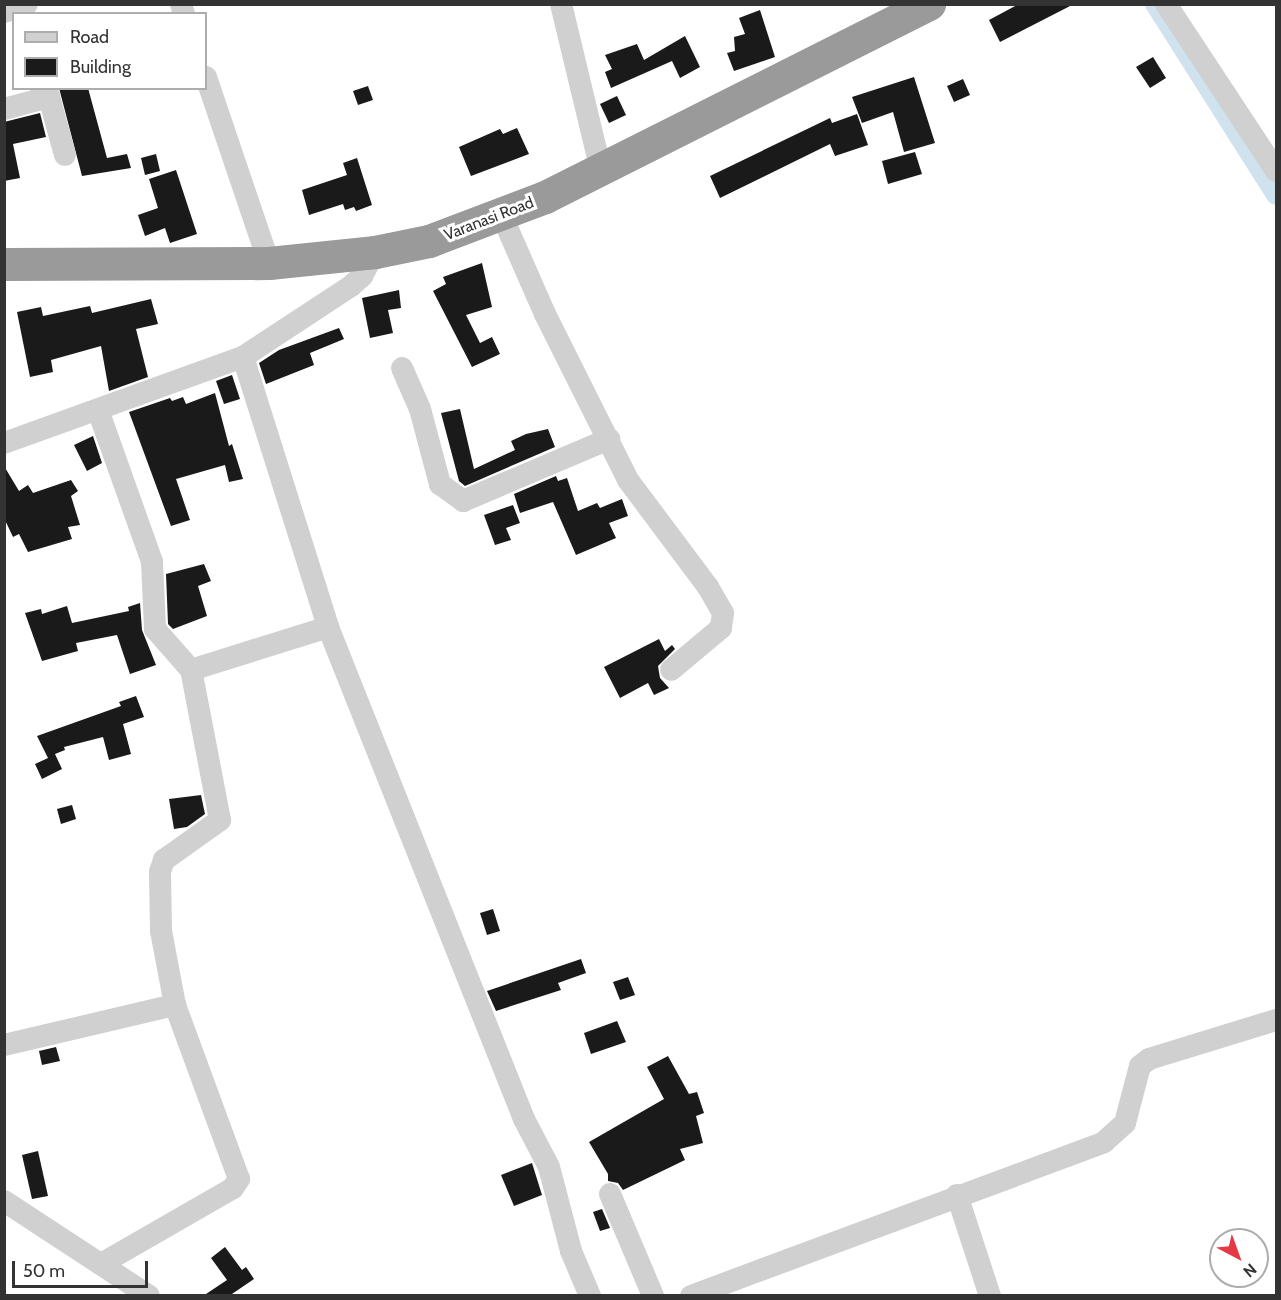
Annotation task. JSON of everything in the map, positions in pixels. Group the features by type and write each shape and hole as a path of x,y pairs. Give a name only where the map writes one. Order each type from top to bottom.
{"highway":[{"name":"Varanasi Road","path":"4,264 269,263 375,252 429,241 502,216 601,170 919,7"}],"street":[{"path":"4,12 27,4"},
{"path":"561,4 601,170"},
{"path":"1166,4 1276,171"},
{"path":"207,80 269,263"},
{"path":"4,109 45,93 65,155"},
{"path":"502,216 545,314 628,480 708,587 723,613 722,628 671,670"},
{"path":"4,443 243,357 351,286 362,276 375,252"},
{"path":"243,357 328,627 524,1119 549,1167 571,1251 590,1296"},
{"path":"402,368 420,409 440,484 463,501 609,439"},
{"path":"98,410 152,562 155,629 191,670 220,820 216,827 170,853 160,872 161,931 175,1005 199,1061 239,1179 233,1188 101,1264"},
{"path":"191,670 328,627"},
{"path":"4,1045 175,1005"},
{"path":"691,1296 1111,1137 1125,1123 1140,1066 1158,1053 1276,1020"},
{"path":"610,1194 653,1296"},
{"path":"957,1195 990,1296"},
{"path":"4,1201 149,1296"}],"building":[{"path":"1019,4 1074,4 1000,42 989,20"},
{"path":"760,10 775,57 734,71 727,53 735,51 734,37 745,34 739,18"},
{"path":"685,36 700,67 680,78 672,61 611,88 605,72 612,69 605,55 637,44 644,60"},
{"path":"1153,57 1166,78 1150,88 1136,67"},
{"path":"914,77 935,143 904,152 893,112 862,123 852,97"},
{"path":"963,79 970,95 954,102 947,86"},
{"path":"368,86 373,100 358,105 353,91"},
{"path":"60,90 89,90 107,158 127,154 131,168 82,176"},
{"path":"617,96 626,115 609,123 600,104"},
{"path":"40,113 46,137 13,144 20,178 4,181 4,122"},
{"path":"857,114 868,145 835,156 830,144 720,198 710,176 830,118 832,123"},
{"path":"517,128 529,154 471,176 459,147 500,129 503,134"},
{"path":"915,152 922,174 888,184 882,161"},
{"path":"156,154 160,171 145,175 141,158"},
{"path":"357,158 372,205 356,211 354,207 345,210 343,204 309,215 302,190 347,175 343,163"},
{"path":"176,170 197,234 170,243 165,228 145,236 138,215 158,208 149,179"},
{"path":"482,263 492,307 466,315 480,343 492,337 500,354 472,367 433,291 446,284 443,277"},
{"path":"399,290 401,308 388,310 393,333 370,338 362,298"},
{"path":"151,299 158,324 136,329 148,377 109,391 101,346 51,360 53,372 30,377 17,312 41,307 43,316 90,306 92,313"},
{"path":"339,328 344,339 310,353 314,365 266,384 259,363 279,350"},
{"path":"232,375 240,399 224,404 216,381"},
{"path":"215,393 229,446 232,444 243,479 229,482 225,465 176,479 190,520 171,526 129,412 170,398 172,401 183,397 186,404"},
{"path":"460,409 474,469 515,450 511,441 526,434 548,429 555,447 465,486 459,481 441,413"},
{"path":"93,436 102,463 87,471 74,445"},
{"path":"4,466 19,491 28,485 33,493 71,480 78,491 71,496 80,525 68,527 72,539 28,552 19,534 13,537 4,518"},
{"path":"556,476 558,481 567,478 578,511 597,503 600,508 622,499 628,516 609,523 616,538 576,555 553,502 520,513 514,494"},
{"path":"513,505 520,523 506,528 511,540 495,545 484,515"},
{"path":"204,564 211,581 198,586 207,616 173,629 168,624 166,574"},
{"path":"140,603 142,630 156,665 130,674 117,635 76,643 78,651 42,661 25,613 41,609 42,614 67,606 72,623 129,611 128,607"},
{"path":"659,639 665,651 672,645 675,649 658,666 660,678 669,688 654,695 648,683 620,698 604,667"},
{"path":"136,696 144,717 123,724 131,754 109,760 103,737 64,747 65,750 55,754 62,769 42,779 35,764 48,758 37,736 121,706 119,702"},
{"path":"201,795 205,814 187,827 174,829 169,799"},
{"path":"72,805 76,819 61,824 57,809"},
{"path":"493,909 500,931 487,935 480,913"},
{"path":"581,959 586,973 558,983 561,990 496,1011 487,991"},
{"path":"628,977 635,995 620,1000 613,982"},
{"path":"617,1021 626,1042 591,1054 584,1033"},
{"path":"56,1047 60,1061 42,1065 39,1051"},
{"path":"668,1056 689,1094 697,1092 704,1113 696,1116 703,1143 680,1149 685,1160 623,1190 618,1183 608,1181 608,1174 589,1142 664,1099 647,1067"},
{"path":"38,1151 48,1196 32,1199 22,1155"},
{"path":"532,1163 542,1195 514,1206 501,1175"},
{"path":"602,1209 610,1228 600,1231 593,1212"},
{"path":"225,1247 242,1270 246,1267 254,1279 229,1296 203,1296 227,1280 211,1258"}],"waterway":[{"path":"1155,4 1276,195"}]}
